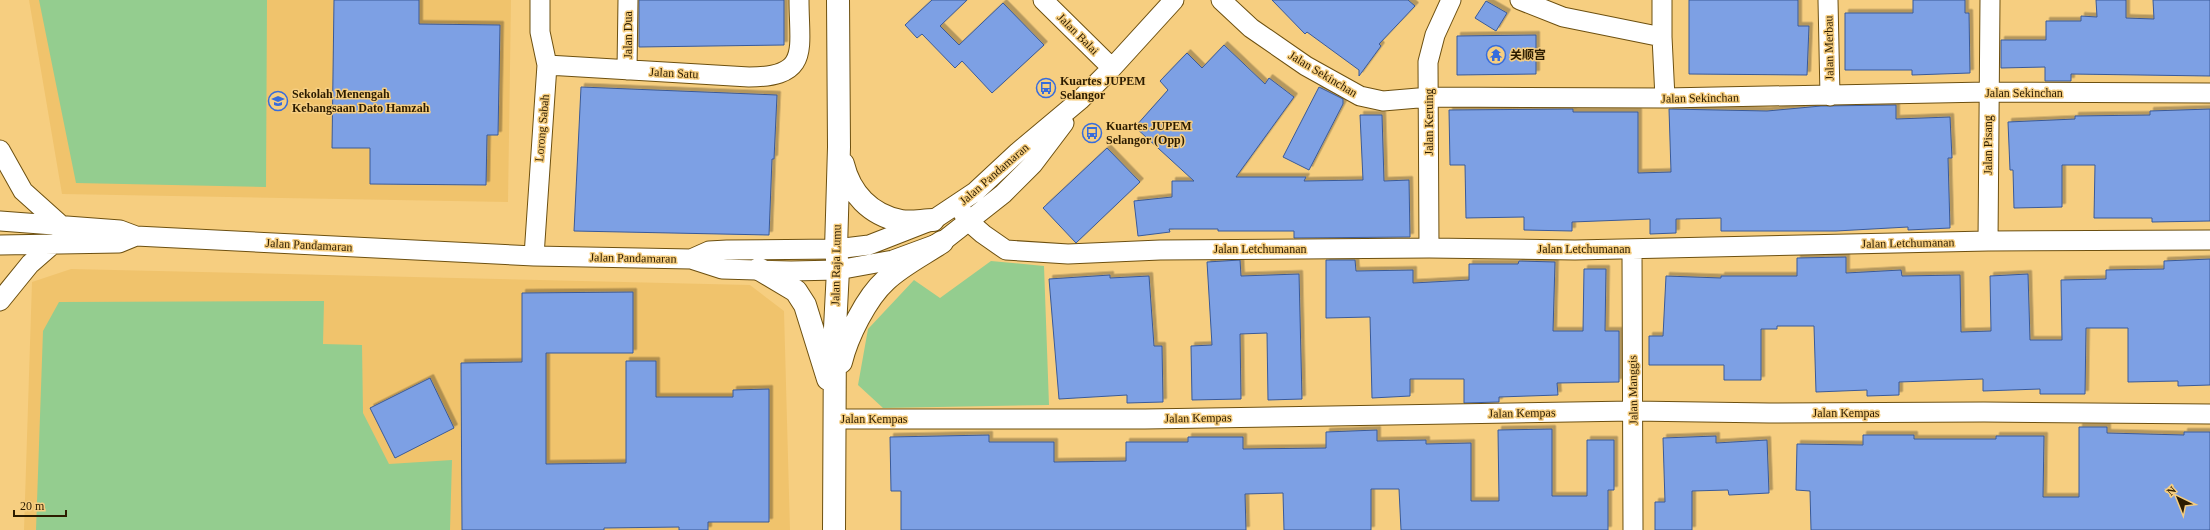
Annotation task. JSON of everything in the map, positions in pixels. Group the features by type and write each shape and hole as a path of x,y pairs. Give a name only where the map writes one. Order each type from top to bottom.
{"street":[{"name":"Lorong Sabah","path":"534,256 547,65 540,32 540,0"},
{"name":"Jalan Dua","path":"627,70 628,0"},
{"name":"Jalan Satu","path":"547,65 770,77 783,74 796,62 799,53 799,0"},
{"name":"Jalan Raja Lumu","path":"834,530 834,396 838,270 836,249 839,147 838,0"},
{"name":"Jalan Balai","path":"1044,0 1112,68"},
{"name":"Jalan Pandamaran","path":"0,221 120,230 136,236 534,256 691,259 709,251 836,249 869,245 932,220 958,205 975,192 1018,152 1080,100 1112,68 1174,0"},
{"name":"Jalan Sekinchan","path":"1221,0 1251,28 1306,66 1360,96 1383,101 1430,96 1665,98 1988,92 2210,94"},
{"name":"Jalan Keruing","path":"1429,248 1430,96 1428,62 1435,35 1451,0"},
{"path":"1520,0 1563,17 1662,37"},
{"path":"1662,0 1665,98"},
{"name":"Jalan Merbau","path":"1828,0 1830,96"},
{"name":"Jalan Pisang","path":"1988,241 1988,92 1990,0"},
{"path":"834,396 845,344 876,293 886,280 942,242 1003,194 1033,164 1080,100"},
{"path":"839,147 846,175 853,191 877,213 902,221 932,220"},
{"path":"0,150 23,191 62,226"},
{"name":"Jalan Letchumanan","path":"958,205 968,221 983,234 1006,250 1060,253 1160,250 1429,248 1632,250 1666,247 1988,241 2210,240"},
{"path":"0,245 119,243 136,236"},
{"path":"691,259 722,269 791,271 838,270 893,260 942,242"},
{"path":"0,301 30,264 53,244"},
{"name":"Jalan Manggis","path":"1632,250 1633,530"},
{"path":"759,269 796,291 805,306 834,396"},
{"name":"Jalan Kempas","path":"834,419 1145,419 1633,411 1785,413 1984,412 2210,414"}],"shaded area":[{"name":"Sekolah Menengah Kebangsaan Dato Hamzah","path":"29,0 511,0 508,202 62,194"},
{"path":"71,269 750,285 784,311 790,530 24,530 32,282"}],"green space":[{"path":"39,0 267,0 266,187 76,183"},
{"path":"991,261 1044,266 1049,405 883,408 858,385 868,329 914,280 940,298"},
{"path":"324,301 323,344 362,345 363,413 389,464 452,460 450,530 36,530 43,331 59,302"}],"building":[{"path":"334,0 419,0 419,24 500,25 498,135 487,135 486,185 370,184 370,148 332,148"},
{"path":"639,0 784,0 784,45 639,47"},
{"path":"932,0 967,0 940,26 959,45 1003,3 1044,45 992,93 962,61 955,68 922,34 917,38 905,25"},
{"path":"1272,0 1408,0 1415,6 1379,44 1381,46 1359,76 1359,70 1307,32 1305,34"},
{"path":"1689,0 1798,0 1798,26 1809,26 1807,75 1689,74"},
{"path":"1913,0 1965,0 1965,13 1969,13 1970,73 1912,75 1912,70 1845,70 1845,13 1913,13"},
{"path":"2096,0 2126,0 2126,18 2154,19 2153,0 2210,0 2210,76 2071,74 2071,81 2045,81 2045,67 2001,68 2001,40 2046,40 2046,21 2081,21 2081,16 2097,17"},
{"path":"1486,1 1507,13 1496,31 1475,18"},
{"name":"关顺宫","path":"1536,35 1536,74 1457,75 1457,36"},
{"path":"1224,45 1265,84 1269,78 1294,97 1236,177 1306,177 1304,181 1363,180 1360,115 1382,115 1384,181 1409,180 1410,237 1294,238 1294,231 1218,231 1218,229 1169,229 1170,232 1138,236 1134,201 1172,197 1172,181 1194,181 1135,127 1168,90 1160,81 1187,53 1202,68"},
{"path":"581,87 777,95 774,159 772,159 769,235 574,231"},
{"path":"1319,87 1343,99 1343,104 1309,170 1283,157"},
{"path":"1896,105 1896,119 1950,117 1952,158 1948,158 1950,228 1908,230 1908,227 1836,231 1721,231 1721,218 1676,219 1676,233 1650,234 1650,219 1572,222 1572,231 1524,230 1524,217 1466,218 1465,165 1450,165 1449,110 1573,109 1573,112 1638,112 1638,173 1671,172 1669,109 1767,111 1821,106"},
{"path":"2210,109 2210,221 2152,222 2152,218 2094,218 2095,165 2062,165 2062,207 2014,208 2013,170 2010,170 2008,122 2075,119 2075,116 2150,115 2150,111"},
{"path":"1107,148 1140,182 1076,243 1043,208"},
{"path":"1846,257 1846,273 1901,270 1902,276 1960,275 1961,332 1991,331 1990,276 2028,274 2030,340 2062,340 2061,280 2106,279 2106,270 2164,269 2164,261 2210,259 2210,385 2178,386 2178,381 2128,382 2128,328 2086,328 2085,394 2040,394 2040,389 1983,391 1983,379 1899,382 1899,395 1867,396 1867,390 1816,392 1814,326 1777,326 1777,329 1761,329 1761,380 1724,380 1724,365 1649,365 1649,336 1663,336 1666,276 1721,278 1721,276 1797,276 1797,258"},
{"path":"1240,260 1241,276 1299,274 1302,399 1268,400 1267,333 1240,334 1241,399 1192,400 1191,346 1212,345 1207,262"},
{"path":"1326,260 1355,260 1356,271 1413,270 1413,283 1469,280 1469,264 1518,264 1519,261 1555,262 1553,331 1583,331 1584,269 1606,269 1605,331 1619,331 1619,382 1557,383 1558,395 1499,397 1499,402 1464,403 1464,379 1410,379 1410,396 1372,398 1370,317 1326,318"},
{"path":"1110,275 1110,278 1149,276 1154,346 1162,346 1163,402 1127,403 1127,395 1059,399 1049,279"},
{"path":"633,292 633,353 546,353 546,464 626,463 626,361 656,361 656,397 733,397 733,390 769,389 769,522 708,522 708,530 679,530 679,527 604,528 604,530 462,530 461,363 522,362 522,293"},
{"path":"430,378 454,428 395,458 370,408"},
{"path":"2079,427 2107,427 2107,433 2184,435 2184,432 2210,432 2210,530 1811,530 1810,491 1796,490 1797,444 1863,445 1863,435 1914,435 1914,439 1996,439 1996,436 2044,436 2043,497 2079,497"},
{"path":"1552,429 1552,496 1587,496 1587,440 1614,440 1614,490 1608,490 1608,530 1401,530 1399,489 1371,489 1371,530 1284,530 1283,493 1245,494 1246,530 901,530 901,491 891,491 890,437 989,435 989,442 1054,442 1054,462 1126,461 1126,442 1188,442 1188,437 1243,437 1243,449 1326,448 1326,432 1377,430 1377,441 1426,440 1426,444 1471,443 1471,501 1499,501 1498,430"},
{"path":"1716,436 1716,443 1767,440 1769,493 1729,495 1728,490 1692,491 1692,530 1655,530 1655,502 1665,502 1663,438"}],"place":[{"name":"关顺宫","path":"1496,55"},
{"name":"Kuartes JUPEM Selangor","path":"1046,88"},
{"name":"Sekolah Menengah Kebangsaan Dato Hamzah","path":"278,101"},
{"name":"Kuartes JUPEM Selangor (Opp)","path":"1092,133"}]}
